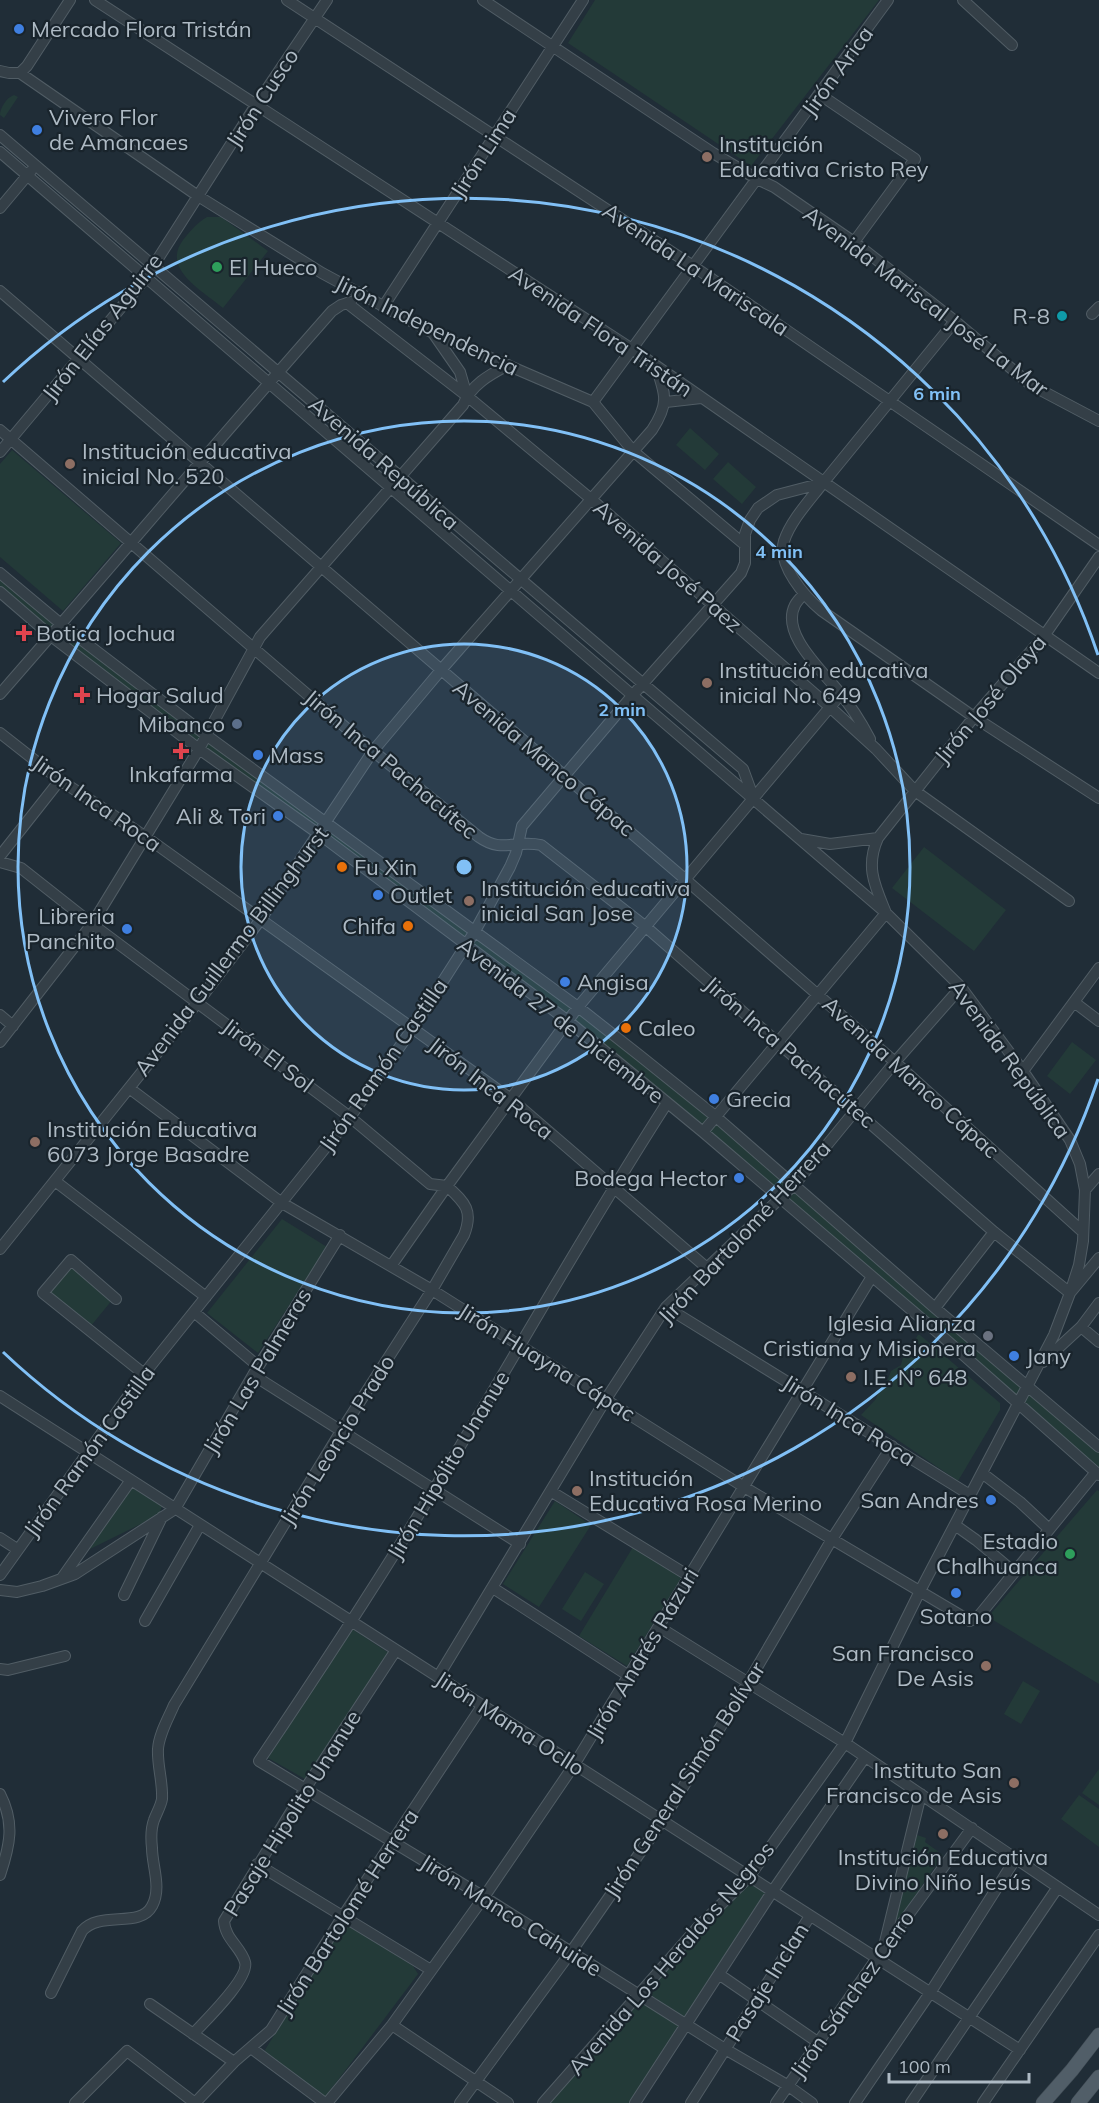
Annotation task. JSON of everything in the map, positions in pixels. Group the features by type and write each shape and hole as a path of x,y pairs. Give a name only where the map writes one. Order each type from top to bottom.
{"main road":[{"path":"1043,2103 1099,2035"},
{"path":"1078,2103 1099,2077"}],"street":[{"path":"20,73 27,66 70,0"},
{"name":"Avenida Flora Tristán","path":"95,0 632,349 1099,673"},
{"name":"Avenida La Mariscala","path":"287,0 693,266 1099,545"},
{"name":"Jirón Cusco","path":"198,196 327,0"},
{"name":"Avenida Mariscal José La Mar","path":"483,0 687,137 774,187 854,242 1036,388 1099,421"},
{"name":"Jirón Lima","path":"383,307 583,0"},
{"name":"Jirón Arica","path":"593,402 888,0"},
{"path":"963,0 1012,45"},
{"name":"Jirón Independencia","path":"0,70 20,73 198,196 322,273 372,301 433,333 593,402 633,451 745,545"},
{"path":"819,94 915,159 854,242"},
{"name":"Avenida República","path":"0,135 743,769 754,800"},
{"name":"Avenida República","path":"0,152 145,279 800,838 886,913 961,987 1070,1140 1080,1164 1086,1190 1079,1265 1054,1335 1027,1386"},
{"path":"0,208 36,166"},
{"name":"Jirón Elías Aguirre","path":"0,452 145,279 198,196"},
{"name":"Avenida Manco Cápac","path":"0,291 687,879 895,1062 1083,1232"},
{"path":"0,694 332,311 354,301 372,301"},
{"name":"Avenida José Paez","path":"347,303 467,396 591,499 831,708 876,749 915,791 1069,901"},
{"path":"955,321 823,483 789,530 783,543 784,557 789,571 804,594 822,611 974,717 1099,798"},
{"path":"433,333 460,372 467,396"},
{"path":"0,1042 92,924 199,749 260,637 463,405 467,396 490,374 508,365"},
{"path":"656,367 666,402 701,398"},
{"name":"Avenida Guillermo Billinghurst","path":"0,1249 198,1002 261,919 373,752 441,670 633,451 656,423 666,402"},
{"name":"Jirón Inca Pachacútec","path":"0,430 373,752 484,841 498,846 533,843 549,850 646,927 994,1232 1070,1293"},
{"name":"Jirón Ramón Castilla","path":"0,1575 144,1374 350,1117 413,1028 475,931 510,867 522,826 632,696 741,573 745,563 746,534 750,520 758,508 767,500 785,492 823,483"},
{"name":"Jirón José Olaya","path":"886,913 872,872 872,852 878,838 974,717 1044,636 1099,557"},
{"name":"Avenida 27 de Diciembre","path":"0,573 61,624 206,735 578,1007 639,1055 795,1184 935,1308 1099,1447"},
{"name":"Avenida 27 de Diciembre","path":"0,592 51,636 199,749 319,834 568,1021 628,1069 1098,1474"},
{"path":"804,594 795,604 792,614 793,626 800,645 841,694 876,749"},
{"path":"392,1266 447,1186 578,1007 841,694"},
{"name":"Jirón Inca Roca","path":"0,733 60,780 146,837 511,1099 707,1268"},
{"path":"0,856 60,780"},
{"path":"800,838 830,844 878,838"},
{"name":"Jirón El Sol","path":"0,862 21,868 92,924 350,1117 430,1184 447,1186"},
{"path":"703,1132 886,913"},
{"path":"1023,1071 1099,968"},
{"name":"Jirón Bartolomé Herrera","path":"438,1677 552,1492 606,1399 666,1307 795,1184 895,1062 961,987"},
{"path":"1074,1002 1099,1021"},
{"path":"0,1015 13,1026"},
{"path":"628,1069 639,1055"},
{"name":"Jirón Huayna Cápac","path":"129,1088 282,1203 432,1290 744,1487 970,1621 974,1620 1014,1572"},
{"name":"Jirón Hipólito Unanue","path":"259,1761 352,1622 434,1490 613,1187 667,1103"},
{"path":"1086,1190 1099,1174"},
{"path":"55,1181 206,1297"},
{"name":"Jirón Leoncio Prado","path":"51,1993 87,1925 96,1921 144,1915 152,1908 156,1895 156,1868 152,1850 153,1823 162,1800 158,1749 169,1716 180,1694 341,1431 432,1290 468,1226 467,1210 463,1201 447,1186"},
{"path":"935,1308 994,1232"},
{"name":"Jirón Las Palmeras","path":"175,1509 255,1371 340,1235"},
{"path":"1070,1293 1099,1258"},
{"path":"116,1299 71,1260 43,1293 144,1374"},
{"name":"Jirón Andrés Rázuri","path":"326,2103 392,2025 484,1897 574,1765 872,1278"},
{"path":"1036,1369 1081,1327 1099,1303"},
{"name":"Jirón Inca Roca","path":"666,1307 970,1495"},
{"path":"194,1312 255,1371 341,1431 520,1544"},
{"path":"1081,1327 1099,1342"},
{"path":"920,1591 1027,1386"},
{"name":"Jirón Mama Ocllo","path":"0,1396 1020,2050"},
{"name":"Jirón General Simón Bolívar","path":"460,2103 571,1952 662,1821 832,1539 892,1446"},
{"path":"982,1473 1020,1502 1049,1529"},
{"path":"955,1525 1014,1572 1098,1474"},
{"path":"61,1579 130,1480"},
{"path":"552,1492 689,1576"},
{"path":"0,1590 17,1592 75,1574 175,1509"},
{"path":"124,1595 163,1516"},
{"path":"145,1621 200,1525"},
{"path":"0,1538 17,1549"},
{"path":"493,1588 629,1676"},
{"name":"Avenida Los Heraldos Negros","path":"543,2103 698,1928 749,1877 845,1743 920,1591"},
{"path":"659,1627 845,1743 1099,1915"},
{"name":"Pasaje Hipolito Unanue","path":"193,2034 224,2000 246,1968 245,1961 224,1930 224,1921 257,1864 396,1650"},
{"path":"0,1670 65,1656"},
{"name":"Jirón Bartolomé Herrera","path":"195,2103 234,2062 271,2030 343,1916 482,1706"},
{"path":"635,2103 772,1892 866,1757"},
{"name":"Jirón Manco Cahuide","path":"259,1761 484,1897 725,2049 787,2085 812,2103"},
{"path":"0,1794 6,1805 11,1825 7,1854 0,1875"},
{"path":"884,1948 921,1794"},
{"name":"Jirón Sánchez Cerro","path":"776,2103 884,1948 972,1828"},
{"path":"855,2103 930,1993 1016,1858"},
{"path":"257,1864 431,1971"},
{"path":"911,2103 1058,1887"},
{"name":"Pasaje Inclan","path":"691,2103 810,1916"},
{"path":"983,2103 1099,1935"},
{"path":"720,1975 819,2043"},
{"path":"150,2004 234,2062"},
{"path":"392,2025 508,2103"},
{"path":"251,2048 326,2103"},
{"path":"75,2103 127,2051 195,2103"}],"green space":[{"path":"595,0 879,0 751,166 568,43"},
{"path":"14,95 18,97 4,118 0,115 1,109 6,100"},
{"name":"El Hueco","path":"207,217 221,217 268,251 223,308 187,278 177,260 183,240"},
{"path":"690,428 719,454 705,470 676,445"},
{"path":"12,450 121,543 63,611 0,557 0,464"},
{"path":"728,462 756,487 742,504 713,479"},
{"path":"0,578 57,625 51,630 0,587"},
{"path":"62,629 202,737 198,743 56,636"},
{"path":"208,740 322,824 317,830 203,748"},
{"path":"328,828 471,932 464,939 323,834"},
{"path":"924,847 1006,910 974,951 892,888"},
{"path":"476,934 575,1007 566,1015 470,944"},
{"path":"580,1010 790,1184 779,1194 572,1020"},
{"path":"1072,1042 1096,1060 1070,1094 1047,1076"},
{"path":"795,1189 1023,1387 1017,1398 785,1199"},
{"path":"282,1219 327,1247 258,1353 207,1313"},
{"path":"72,1265 113,1299 90,1327 48,1292"},
{"path":"918,1335 1000,1403 1000,1410 958,1481 861,1415 876,1399 891,1371 901,1365 904,1353 917,1350"},
{"path":"1028,1390 1099,1451 1099,1472 1021,1403"},
{"path":"131,1487 162,1506 159,1515 88,1550"},
{"name":"Estadio Chalhuanca","path":"1097,1490 1099,1491 1099,1684 988,1617"},
{"path":"555,1501 591,1525 539,1607 503,1584"},
{"path":"633,1547 681,1578 627,1666 579,1636"},
{"path":"585,1572 604,1584 581,1621 562,1609"},
{"path":"352,1629 389,1653 305,1779 268,1758"},
{"path":"1023,1681 1040,1691 1021,1724 1004,1714"},
{"path":"1099,1769 1099,1805 1082,1793"},
{"path":"1079,1795 1099,1809 1099,1847 1061,1819"},
{"path":"917,1835 926,1838 925,1842 943,1855 892,1929"},
{"path":"748,1882 769,1894 688,2021 643,1993 675,1957"},
{"path":"347,1925 413,1966 418,1974 323,2097 267,2055 265,2050 339,1929"},
{"path":"640,1997 685,2025 633,2103 548,2103"}],"place":[{"name":"Mercado Flora Tristán","path":"19,29"},
{"name":"Vivero Flor de Amancaes","path":"37,130"},
{"name":"Institución Educativa Cristo Rey","path":"707,157"},
{"name":"El Hueco","path":"217,267"},
{"name":"R-8","path":"1062,316"},
{"name":"Institución educativa inicial No. 520","path":"70,464"},
{"name":"Botica Jochua","path":"24,633"},
{"name":"Institución educativa inicial No. 649","path":"707,683"},
{"name":"Hogar Salud","path":"82,695"},
{"name":"Mibanco","path":"237,724"},
{"name":"Inkafarma","path":"181,751"},
{"name":"Mass","path":"258,755"},
{"name":"Ali & Tori","path":"278,816"},
{"name":"Fu Xin","path":"342,867"},
{"name":"Outlet","path":"378,895"},
{"name":"Institución educativa inicial San Jose","path":"469,901"},
{"name":"Chifa","path":"408,926"},
{"name":"Libreria Panchito","path":"127,929"},
{"name":"Angisa","path":"565,982"},
{"name":"Caleo","path":"626,1028"},
{"name":"Grecia","path":"714,1099"},
{"name":"Institución Educativa 6073 Jorge Basadre","path":"35,1142"},
{"name":"Bodega Hector","path":"739,1178"},
{"name":"Iglesia Alianza Cristiana y Misionera","path":"988,1336"},
{"name":"Jany","path":"1014,1356"},
{"name":"I.E. N° 648","path":"851,1377"},
{"name":"Institución Educativa Rosa Merino","path":"577,1491"},
{"name":"San Andres","path":"991,1500"},
{"name":"Estadio Chalhuanca","path":"1070,1554"},
{"name":"Sotano","path":"956,1593"},
{"name":"San Francisco De Asis","path":"986,1666"},
{"name":"Instituto San Francisco de Asis","path":"1014,1783"},
{"name":"Institución Educativa Divino Niño Jesús","path":"943,1834"}]}
